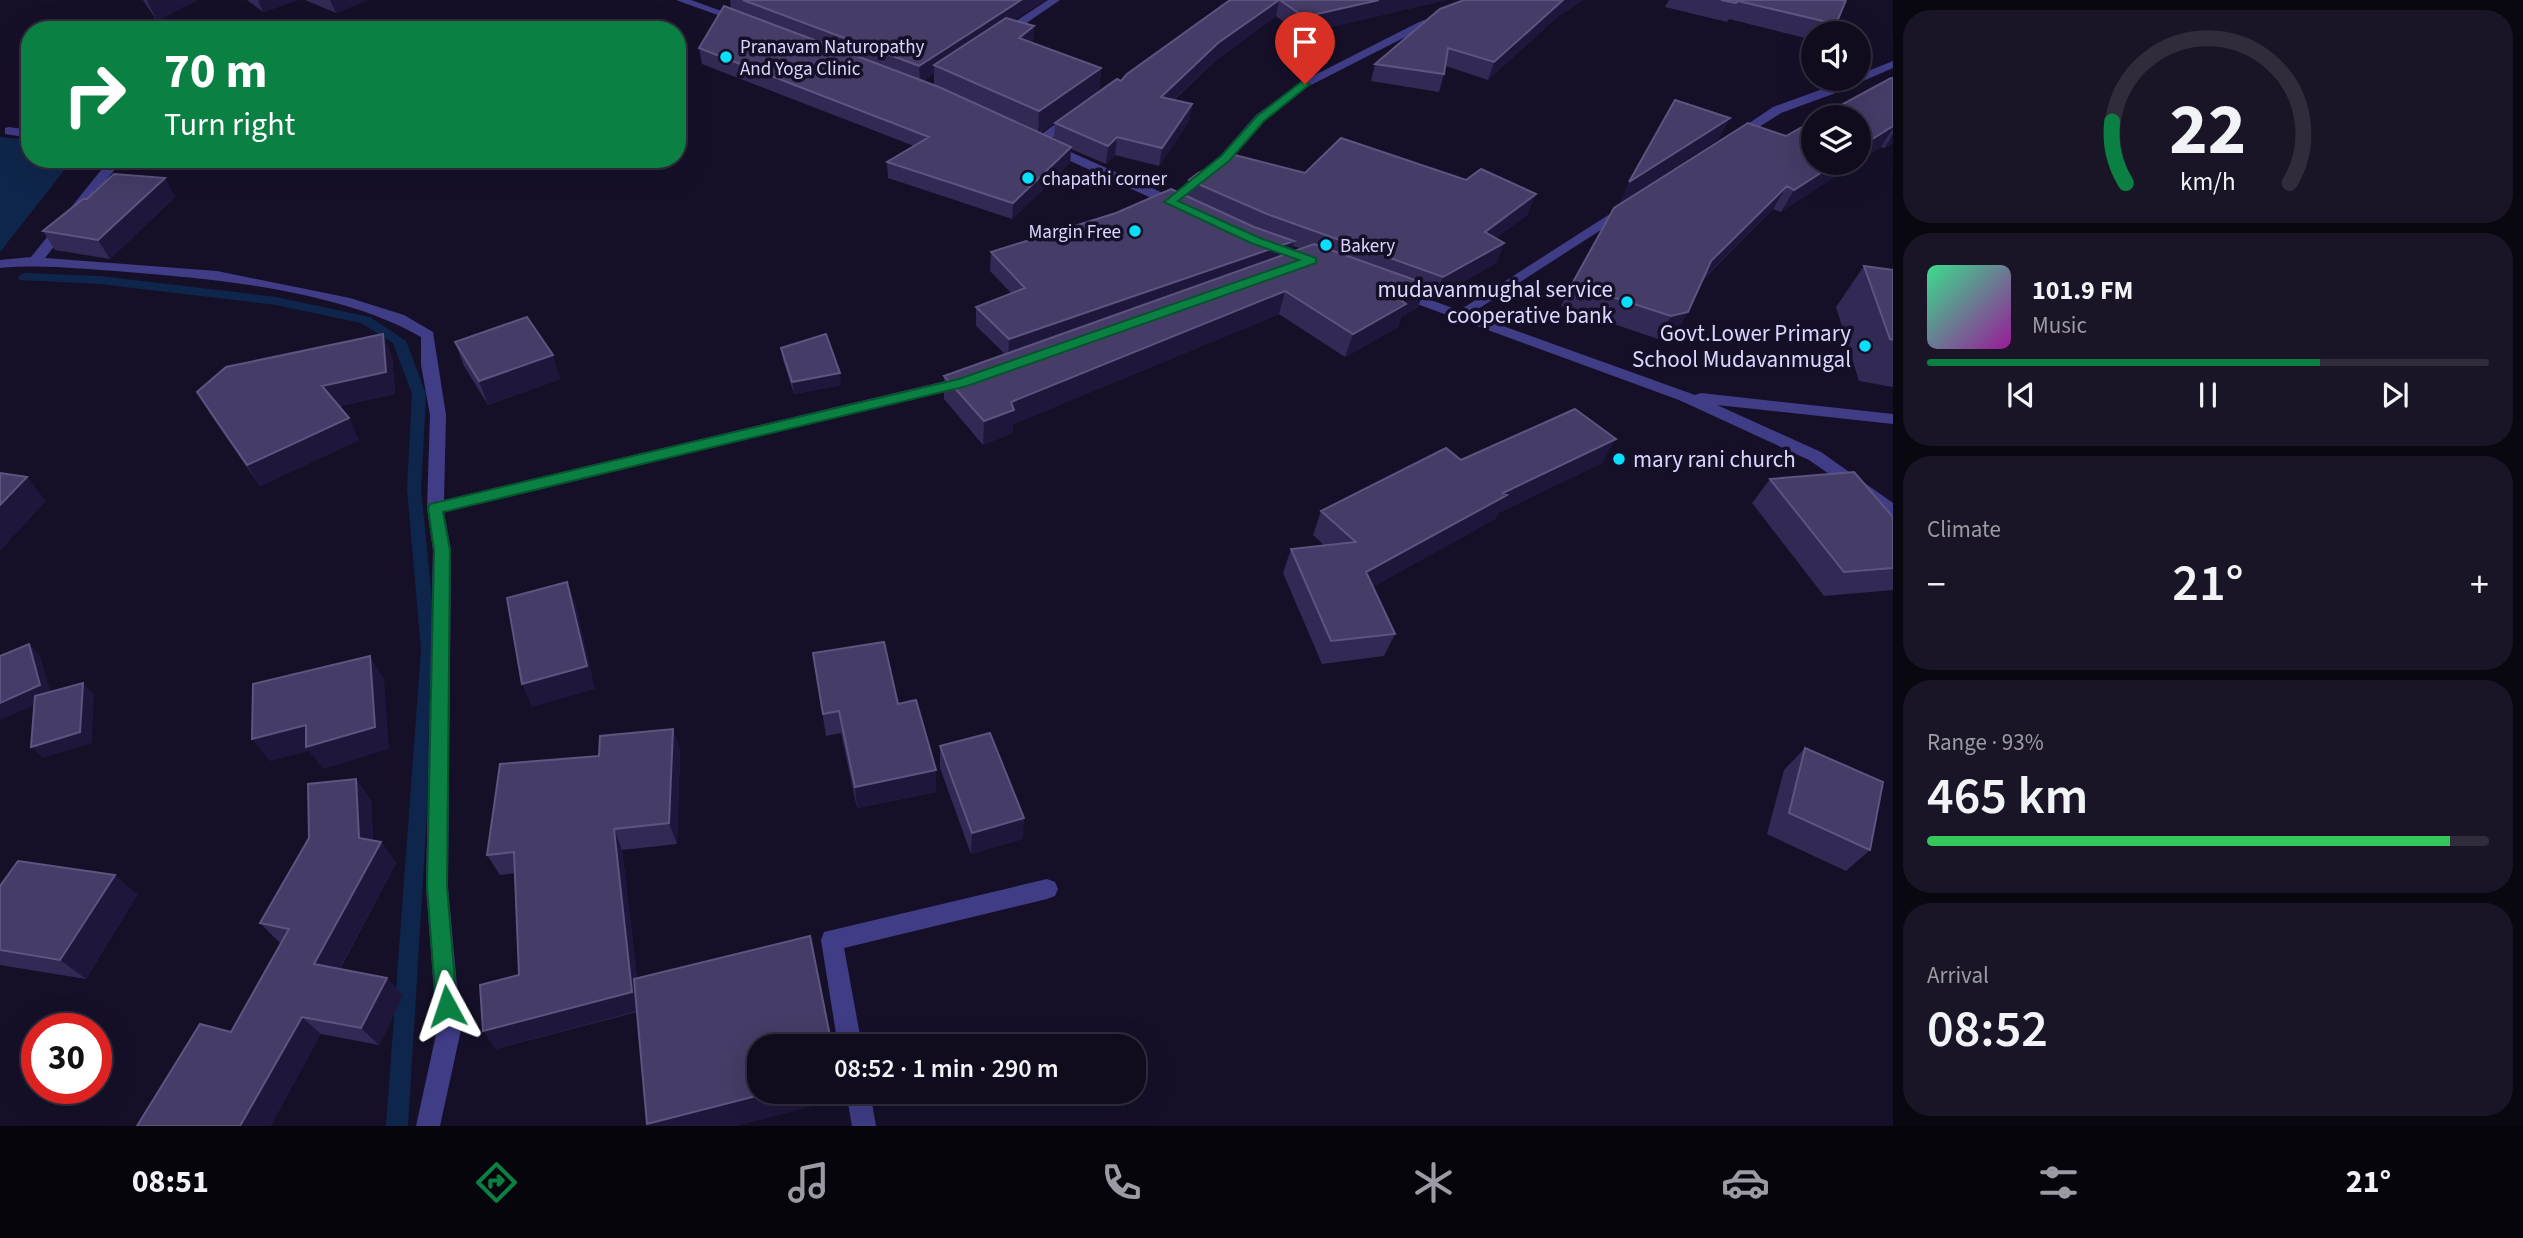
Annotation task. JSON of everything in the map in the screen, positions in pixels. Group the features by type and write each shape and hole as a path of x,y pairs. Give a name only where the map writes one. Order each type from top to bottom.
{"street":[{"path":"681,0 759,26"},
{"path":"990,43 1055,0"},
{"path":"1170,202 1225,158 1260,118 1305,84 1423,24 1489,0"},
{"path":"1720,146 1777,110 1829,92 1893,64"},
{"path":"1088,106 1033,139 1195,213"},
{"path":"9,131 21,133"},
{"path":"35,261 110,168"},
{"path":"1459,315 1641,198"},
{"path":"0,264 35,261 217,275 345,301 399,318 428,335 429,365 438,415 435,508 442,550 437,887 449,1030 428,1126"},
{"path":"1385,288 1684,396 1815,456 1893,512"},
{"path":"435,508 975,378"},
{"path":"1684,396 1893,419"},
{"path":"848,1034 832,940 1047,889"},
{"path":"860,1104 864,1126"}],"water":[{"path":"0,137 21,139 21,168 66,168 0,252"}],"building":[{"path":"743,0 1021,0 919,66"},
{"path":"1230,0 1279,0 1218,43 1161,97 1192,104 1162,148 1117,137 1108,146 1055,123 1117,79 1121,81"},
{"path":"1280,0 1379,0 1304,17"},
{"path":"1464,0 1563,0 1494,62 1448,48 1444,74 1375,64 1440,9"},
{"path":"1721,0 1846,0 1837,21 1823,21 1738,1 1736,3"},
{"path":"724,6 939,87 1071,147 1013,203 887,162 929,137 699,48"},
{"path":"1006,18 1034,26 1019,38 1101,68 1039,111 934,65"},
{"path":"1893,78 1893,126 1871,140 1871,105 1841,105"},
{"path":"1675,100 1730,118 1629,182"},
{"path":"1748,123 1786,136 1801,128 1801,175 1817,175 1794,190 1787,186 1711,261 1688,312 1671,316 1572,284 1614,208"},
{"path":"1341,138 1466,180 1481,169 1536,194 1485,232 1504,243 1443,277 1267,214 1189,180 1235,155 1305,173"},
{"path":"114,174 165,178 98,240 43,231 83,199 87,199"},
{"path":"1171,189 1254,227 1294,241 1009,339 976,307 1025,288 991,252 1116,213"},
{"path":"1314,244 1426,284 1399,299 1406,304 1353,334 1285,291 1011,402 1014,410 984,421 944,376"},
{"path":"1864,266 1893,270 1893,340 1890,339"},
{"path":"527,317 553,355 479,381 455,342"},
{"path":"383,334 386,372 322,386 349,418 247,465 197,392 226,367"},
{"path":"826,334 840,373 792,382 781,348"},
{"path":"1575,409 1616,439 1503,493 1507,495 1366,572 1395,634 1331,641 1291,549 1356,542 1321,511 1446,448 1461,460"},
{"path":"1854,472 1893,517 1893,568 1844,572 1770,479"},
{"path":"0,473 27,477 0,505"},
{"path":"567,582 587,666 522,684 507,598"},
{"path":"884,642 898,704 916,700 936,770 855,787 839,711 823,714 813,653"},
{"path":"29,644 40,685 0,703 0,656"},
{"path":"370,656 375,727 306,747 306,725 252,739 253,684"},
{"path":"83,683 80,732 31,747 35,696"},
{"path":"673,729 669,823 614,829 632,992 483,1031 480,985 519,975 514,852 487,855 500,764 599,756 600,736"},
{"path":"990,733 1024,818 972,833 940,746"},
{"path":"1805,748 1883,782 1870,850 1789,813"},
{"path":"356,779 359,838 381,842 314,964 387,978 361,1028 302,1017 240,1126 137,1126 200,1024 231,1032 289,929 260,923 309,838 308,784"},
{"path":"18,861 115,875 60,960 0,950 0,886"},
{"path":"810,936 830,1034 747,1034 747,1098 647,1124 634,979"}],"waterway":[{"path":"24,277 100,280 276,301 365,320 399,341 419,394 414,489 429,650 397,1126"}],"place":[{"name":"Pranavam Naturopathy And Yoga Clinic","path":"726,57"},
{"name":"chapathi corner","path":"1028,178"},
{"name":"Margin Free","path":"1135,231"},
{"name":"Bakery","path":"1326,245"},
{"name":"mudavanmughal service cooperative bank","path":"1627,302"},
{"name":"Govt.Lower Primary School Mudavanmugal","path":"1865,346"},
{"name":"mary rani church","path":"1619,459"}],"route":[{"path":"447,1006 437,887 442,550 435,508 962,382 1311,261 1170,202 1225,158 1260,118 1305,84"}]}
